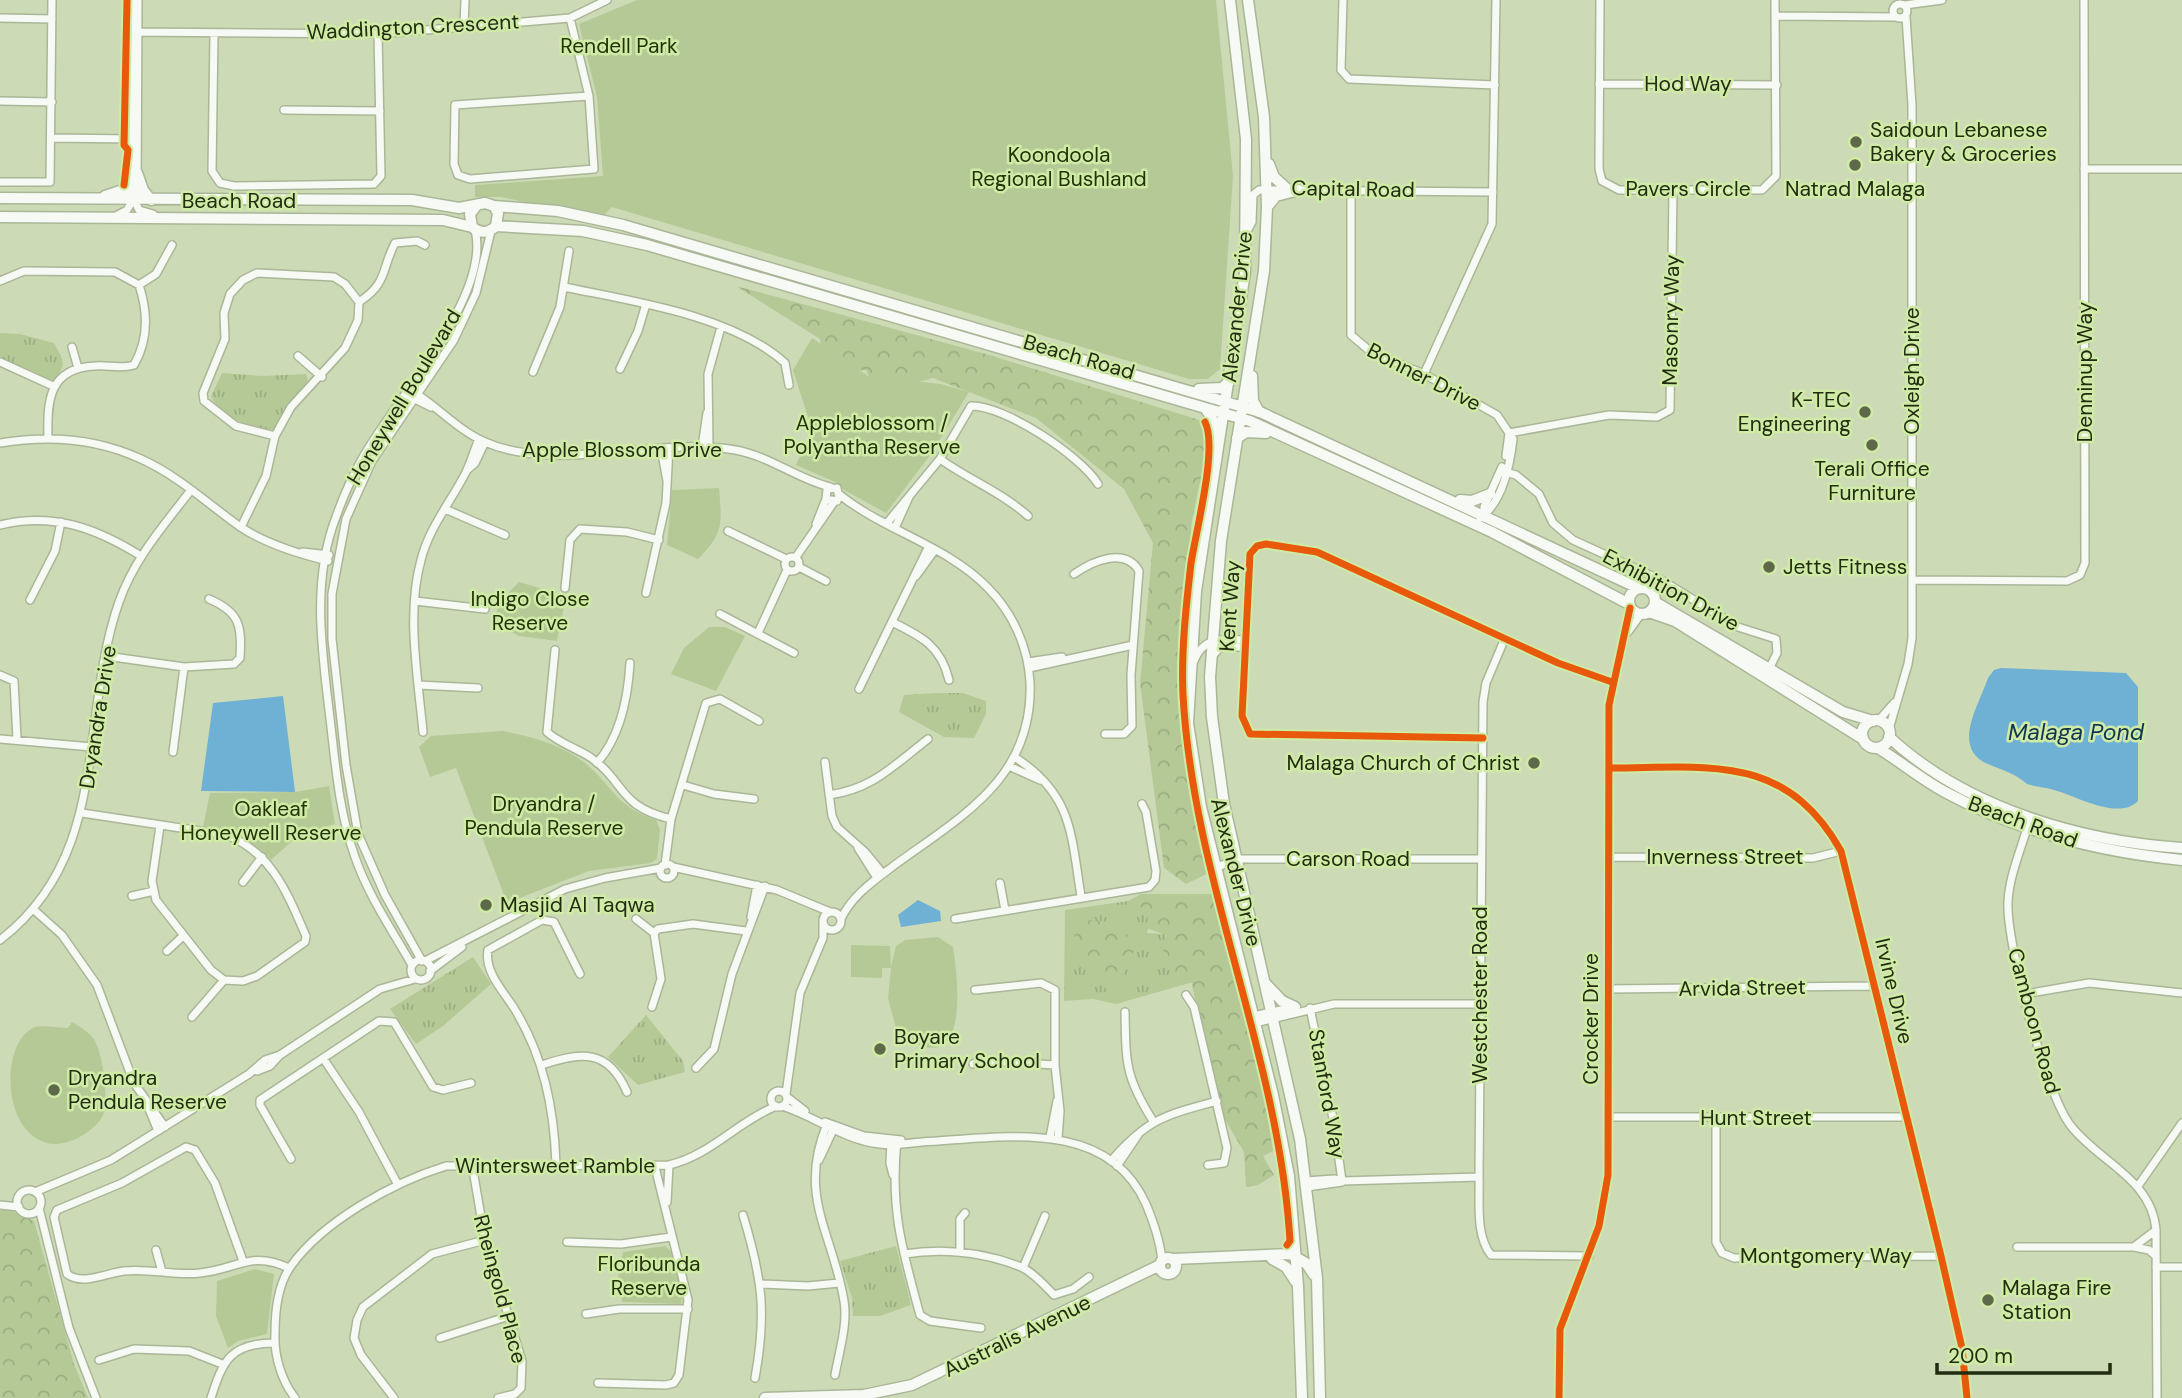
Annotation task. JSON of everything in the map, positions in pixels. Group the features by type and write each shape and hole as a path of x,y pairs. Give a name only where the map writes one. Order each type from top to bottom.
{"main road":[{"name":"Alexander Drive","path":"1230,0 1246,139 1245,272 1196,591 1188,699 1201,807 1218,867 1289,1175 1298,1286 1302,1398"},
{"name":"Alexander Drive","path":"1248,0 1259,75 1267,207 1264,271 1222,541 1212,641 1215,753 1271,1016 1291,1090 1307,1184 1317,1278 1320,1398"},
{"path":"1265,150 1272,173 1286,188"},
{"path":"90,199 126,189 134,176 151,200"},
{"path":"1267,207 1276,196 1299,190"},
{"name":"Beach Road","path":"0,198 412,200 459,208 476,206"},
{"path":"485,203 494,206 498,213 494,229 473,228 470,214 476,206 485,203"},
{"name":"Beach Road","path":"494,206 558,211 623,225 1259,412 1638,588"},
{"name":"Beach Road","path":"0,218 443,220 473,228"},
{"name":"Beach Road","path":"494,229 511,225 583,231 647,245 1225,413 1310,446 1492,532 1630,606"},
{"path":"1255,335 1252,389 1254,406 1259,412"},
{"path":"1154,379 1209,390 1222,388 1229,382"},
{"path":"1204,407 1213,421 1212,493"},
{"path":"1237,438 1254,430 1310,446"},
{"path":"1349,452 1352,458 1368,466 1374,476"},
{"path":"1436,493 1469,502 1490,494"},
{"path":"1638,588 1650,590 1655,602 1843,712 1876,721 1889,733 1885,744 1878,748 1869,746 1863,739 1675,621 1630,606 1630,594 1638,588"},
{"path":"1645,613 1655,602"},
{"path":"1863,739 1864,728 1876,721"},
{"name":"Beach Road","path":"1889,733 1946,780 2029,823 2128,855 2182,860"},
{"name":"Beach Road","path":"1878,748 1945,792 1993,816 2135,845 2182,848"},
{"path":"1263,980 1279,998 1302,1008"},
{"path":"1254,1256 1272,1259 1296,1256 1304,1252 1312,1235"},
{"path":"1167,1264 1254,1256 1296,1256 1306,1263 1317,1278"},
{"path":"1272,1259 1286,1267 1298,1286"},
{"name":"Australis Avenue","path":"765,1398 864,1395 904,1387 934,1376 1167,1264"}],"street":[{"path":"0,182 50,182 52,0"},
{"path":"132,0 135,32"},
{"path":"138,0 133,139 135,200 141,212 181,218"},
{"path":"464,26 465,0"},
{"name":"Waddington Crescent","path":"135,32 378,34 570,18 607,0"},
{"path":"1343,0 1342,70 1349,79 1495,85"},
{"path":"1424,374 1492,223 1496,0"},
{"name":"Pavers Circle","path":"1600,0 1602,181 1619,190 1762,190 1771,184 1776,176 1774,0"},
{"name":"Denninup Way","path":"1913,580 2067,581 2080,575 2085,563 2084,0"},
{"path":"1775,16 1901,17 1938,1"},
{"path":"1876,15 1899,4 1938,1"},
{"path":"1899,4 1901,17"},
{"path":"1899,4 1901,17"},
{"name":"Oxleigh Drive","path":"1889,733 1910,650 1913,580 1912,105 1906,39 1901,17"},
{"path":"0,18 52,19"},
{"path":"570,18 589,96 594,169 470,179 458,175 454,164 455,105 589,96"},
{"path":"214,34 212,171 220,183 234,186 374,184 381,176 378,34"},
{"name":"Hod Way","path":"1599,84 1777,85"},
{"path":"0,101 52,102"},
{"path":"284,110 380,111"},
{"path":"51,138 133,139"},
{"path":"2084,169 2182,169"},
{"name":"Capital Road","path":"1247,231 1252,222 1253,195 1266,189 1493,192"},
{"name":"Bonner Drive","path":"1351,190 1351,335 1371,352 1424,374 1497,415 1509,433"},
{"name":"Masonry Way","path":"1509,433 1609,415 1657,417 1670,410 1673,190"},
{"path":"110,218 127,210 135,200"},
{"name":"Honeywell Boulevard","path":"413,971 355,858 341,806 320,638 320,594 335,518 362,458 445,335 468,288 473,268 473,228"},
{"name":"Honeywell Boulevard","path":"430,971 385,895 358,834 331,639 337,560 346,520 372,461 454,340 480,282 494,229"},
{"path":"359,302 375,292 384,278 389,254 395,243 417,241 425,245"},
{"path":"139,285 156,274 172,245"},
{"path":"533,372 554,323 564,287 569,251"},
{"path":"0,281 24,271 115,272 139,285 146,305 147,327 134,365 78,368 65,374 53,386 48,412 48,438"},
{"path":"241,527 266,476 275,436 291,407 322,377 345,348 358,320 359,302 345,284 334,276 257,273 243,280 230,294 224,313 225,339 203,393 204,401 236,426 275,436"},
{"path":"457,310 470,296 475,283 480,282"},
{"path":"564,287 646,304 721,327 780,359 788,372 789,385"},
{"path":"620,369 638,331 646,304"},
{"path":"706,447 708,374 721,327"},
{"path":"72,347 78,368"},
{"path":"298,356 322,377"},
{"path":"0,362 53,386"},
{"name":"Apple Blossom Drive","path":"407,392 482,441 532,454 706,447 761,456 816,484 832,496"},
{"path":"887,523 940,459 971,406 982,405 1052,442 1093,475 1098,484"},
{"path":"1468,521 1490,510 1513,439 1509,433"},
{"path":"0,443 48,438 115,448 144,460 241,527 272,543 337,560"},
{"path":"423,732 418,685 415,601 420,561 433,527 482,441"},
{"path":"646,593 659,540 667,482 665,448"},
{"path":"940,459 972,482 1017,506 1028,516"},
{"path":"1492,532 1484,515 1490,494 1503,474"},
{"name":"Exhibition Drive","path":"1503,474 1521,481 1539,494 1559,530 1573,540 1663,581 1738,627 1776,639 1777,653 1769,669"},
{"name":"Dryandra Drive","path":"0,940 23,923 64,861 82,813 106,656 119,602 141,556 191,490"},
{"path":"728,531 786,559 796,557 832,496 851,504 962,566 988,587 1013,621 1028,665 1028,720 1011,767 970,809 880,876 846,907 831,912 823,923 822,939 800,993 791,1047 792,1059 784,1094 776,1104"},
{"path":"895,528 909,497"},
{"path":"445,509 505,535"},
{"path":"0,525 16,521 61,522 89,527 141,556"},
{"path":"30,600 55,551 61,522"},
{"path":"565,588 570,540 580,529 627,533 659,540"},
{"name":"Kent Way","path":"1483,737 1250,734 1242,716 1250,554 1257,546 1266,544 1317,552 1558,663 1612,682"},
{"path":"859,689 931,549"},
{"path":"796,557 799,567 826,581"},
{"path":"1074,574 1092,561 1109,558 1135,565 1139,571 1133,645 1132,726 1124,734 1105,734"},
{"path":"758,634 787,570 786,559"},
{"path":"787,570 792,572 799,567"},
{"path":"106,656 184,667 233,664 240,658 238,620 233,610 209,599"},
{"path":"415,601 485,609"},
{"name":"Crocker Drive","path":"1559,1398 1560,1329 1599,1226 1608,1175 1609,705 1630,606"},
{"name":"Crocker Drive","path":"1625,635 1645,613"},
{"path":"720,614 794,653"},
{"path":"892,622 923,637 938,650 949,680"},
{"name":"Westchester Road","path":"1505,638 1486,683 1483,737 1480,859 1481,1232 1483,1246 1491,1255 1589,1256"},
{"path":"1188,699 1195,658 1200,649 1212,641 1244,644"},
{"path":"1211,658 1221,647 1244,644"},
{"path":"1028,665 1133,645"},
{"path":"555,650 547,732 597,763 633,803 650,814 671,819"},
{"path":"597,763 613,742 629,681 630,663"},
{"path":"173,752 184,667"},
{"path":"0,675 14,681 17,739"},
{"path":"418,685 478,688"},
{"path":"667,869 671,819 706,703 720,699 759,721"},
{"name":"Oxleigh Drive","path":"1876,721 1895,701"},
{"path":"331,731 342,730"},
{"path":"0,739 92,747"},
{"path":"829,794 855,791 870,783 928,739"},
{"path":"1016,758 1035,771 1061,800 1068,820 1081,896"},
{"path":"825,762 831,816 837,827 880,876"},
{"path":"1011,767 1041,780"},
{"name":"Irvine Drive","path":"1610,768 1721,768 1755,775 1786,788 1810,806 1841,851 1941,1255 1962,1348 1967,1398"},
{"path":"683,785 714,794 754,799"},
{"path":"955,919 1081,896 1149,887 1155,880 1156,871 1146,812 1142,804"},
{"path":"341,806 353,806"},
{"path":"82,813 227,835 246,843 279,876 306,936 305,942 257,976 243,981 223,980 211,970 183,936 153,891 154,858 160,826"},
{"name":"Camboon Road","path":"2029,823 2011,886 2007,913 2050,1088 2063,1116 2095,1152 2138,1186 2152,1208 2156,1230 2157,1398"},
{"name":"Inverness Street","path":"1608,857 1813,858 1841,851"},
{"path":"243,882 262,857"},
{"name":"Carson Road","path":"1218,867 1236,859 1480,859"},
{"path":"38,1195 55,1183 111,1160 249,1074 270,1066 280,1055 380,989 397,982 424,961 565,889 605,878 667,869 761,886 814,908 831,912 841,919"},
{"path":"1000,883 1005,910"},
{"path":"696,1068 713,1049 719,1035 732,974 752,921 761,886"},
{"path":"132,896 153,891"},
{"path":"375,901 385,895"},
{"path":"822,939 840,926 846,907"},
{"path":"814,908 823,923 834,930"},
{"path":"33,909 62,935 97,985 122,1057 162,1129"},
{"path":"636,919 654,933 661,979 653,1007"},
{"path":"556,1164 554,1116 542,1065 528,1031 487,965 488,950 542,920 554,922 580,974"},
{"path":"654,933 669,926 693,924 746,931"},
{"path":"167,951 183,936"},
{"path":"413,971 424,979 467,941"},
{"path":"192,1017 223,980"},
{"path":"975,990 1041,983 1052,986 1056,996 1055,1065 1058,1094 1054,1138"},
{"path":"2025,993 2089,983 2182,993"},
{"name":"Arvida Street","path":"1609,989 1875,986"},
{"path":"1186,995 1194,1007 1217,1101 1227,1156 1224,1163 1208,1166"},
{"name":"Stanford Way","path":"1254,1019 1334,1004 1480,1004"},
{"name":"Stanford Way","path":"1302,1008 1334,1123 1342,1181"},
{"path":"1125,1012 1126,1066 1132,1088 1153,1121"},
{"path":"291,1159 260,1105 260,1100 386,1020 394,1022 433,1087 443,1090 471,1083"},
{"path":"542,1065 573,1055 592,1054 621,1078 627,1092"},
{"path":"323,1058 359,1112 398,1185"},
{"path":"974,1064 987,1061 1055,1065"},
{"path":"830,1127 784,1094 772,1094 776,1104 830,1127 894,1143 1054,1138 1081,1145 1114,1164 1141,1193 1167,1264"},
{"path":"1114,1164 1153,1121 1217,1101"},
{"name":"Wintersweet Ramble","path":"295,1398 278,1363 274,1343 275,1308 289,1268 316,1238 398,1185 446,1166 472,1164 669,1165 687,1161 713,1148 776,1104"},
{"name":"Hunt Street","path":"1608,1117 1905,1117"},
{"name":"Montgomery Way","path":"1716,1118 1716,1242 1722,1253 1734,1258 1941,1255"},
{"path":"2138,1186 2182,1123"},
{"path":"830,1127 817,1164 814,1195 844,1301 844,1321 835,1375"},
{"path":"894,1143 895,1214 923,1319 981,1328"},
{"path":"243,1261 215,1183 195,1150 186,1147 122,1183 57,1209 54,1217 67,1274 73,1279 85,1280 128,1270 201,1273 254,1258 272,1260 289,1268"},
{"name":"Rheingold Place","path":"472,1164 485,1240 522,1361 522,1388 515,1394 498,1398"},
{"path":"666,1206 669,1165"},
{"path":"598,1383 651,1386 674,1383 679,1375 688,1309 683,1272 671,1237 655,1167"},
{"name":"Stanford Way","path":"1307,1184 1334,1179 1342,1181 1479,1177"},
{"path":"0,1203 26,1191 38,1195"},
{"path":"38,1195 42,1227 69,1328 96,1398"},
{"path":"18,1197 19,1207"},
{"path":"0,1203 19,1207 30,1213 42,1227"},
{"path":"30,1213 39,1208"},
{"path":"960,1251 960,1219 965,1213"},
{"path":"743,1215 761,1284 762,1341 755,1378"},
{"path":"1023,1268 1045,1216"},
{"path":"2134,1247 2156,1230"},
{"path":"567,1242 621,1244 671,1237"},
{"path":"394,1398 361,1355 354,1338 356,1320 363,1307 432,1254 485,1240"},
{"path":"2017,1247 2134,1247 2149,1250 2156,1256"},
{"path":"156,1250 162,1272"},
{"path":"904,1254 931,1250 960,1251 1023,1268 1055,1295 1073,1289 1089,1277"},
{"path":"2156,1267 2182,1267"},
{"path":"761,1284 808,1286 839,1283"},
{"path":"586,1314 619,1309 688,1309"},
{"path":"440,1338 509,1316"},
{"path":"211,1398 222,1364 240,1348 256,1343 274,1343"},
{"path":"99,1360 134,1349 189,1351 222,1364"}],"green space":[{"name":"Koondoola Regional Bushland","path":"637,0 1216,0 1233,176 1220,369 1208,379 1189,379 612,207 601,218 501,197 475,197 475,185 603,176 597,97 579,24"},
{"path":"736,286 986,354 1206,422 1205,459 1192,520 1182,625 1185,717 1213,871 1186,884 1164,868 1140,683 1153,543 1124,489 1036,418 933,378 901,387 878,398 866,370 847,371 823,358 820,339"},
{"path":"0,333 20,334 54,343 63,362 54,380 4,360 0,356"},
{"name":"Appleblossom / Polyantha Reserve","path":"812,338 868,376 941,384 969,392 931,454 886,513 844,490 835,482 796,465 812,430 793,370"},
{"path":"222,373 262,376 306,374 308,381 286,407 275,430 238,421 215,403 211,396"},
{"path":"719,488 721,519 717,534 698,559 667,545 672,490"},
{"name":"Indigo Close Reserve","path":"519,582 553,592 565,602 557,641 519,636 495,623 498,603"},
{"path":"709,627 725,627 745,636 716,691 671,674 684,648"},
{"path":"963,693 986,701 986,714 974,738 944,737 899,712 904,695"},
{"name":"Dryandra / Pendula Reserve","path":"503,731 546,742 567,751 595,772 624,803 656,820 660,830 657,859 651,863 589,871 507,903 456,768 430,777 419,747 431,736"},
{"name":"Oakleaf Honeywell Reserve","path":"329,786 335,824 300,834 271,860 240,838 203,827 210,793 295,792"},
{"path":"1141,894 1214,894 1224,907 1261,1070 1273,1151 1263,1156 1274,1175 1258,1185 1246,1187 1244,1152 1220,1111 1191,981 1161,966 1166,935 1146,928 1149,910 1126,902"},
{"path":"1156,897 1147,933 1165,934 1166,945 1193,982 1116,1004 1093,999 1064,1001 1065,910"},
{"path":"1090,920 1110,922 1135,945 1132,957 1115,989 1108,991 1093,972 1080,968 1072,941 1082,924"},
{"path":"938,937 953,947 957,1007 954,1026 948,1040 937,1047 920,1045 897,1032 888,998 891,968 882,968 882,978 851,977 851,945 890,946 891,967 896,946 905,940"},
{"path":"473,957 491,984 443,1026 416,1044 390,1009"},
{"path":"646,1015 683,1061 685,1072 638,1085 608,1057"},
{"name":"Dryandra Pendula Reserve","path":"72,1022 89,1033 97,1045 104,1077 104,1110 102,1117 85,1134 67,1142 51,1144 32,1135 21,1122 14,1105 11,1067 16,1049 24,1036 35,1027 68,1028"},
{"path":"5,1208 34,1221 74,1364 88,1398 0,1398 0,1209"},
{"name":"Floribunda Reserve","path":"665,1246 674,1257 680,1273 681,1304 622,1302 618,1277 623,1252"},
{"path":"896,1246 911,1305 880,1316 853,1316 852,1298 840,1261"},
{"path":"255,1269 274,1274 267,1334 238,1341 228,1348 216,1316 217,1281"}],"water":[{"name":"Malaga Pond","path":"2001,668 2126,673 2138,687 2138,801 2130,807 2120,809 2097,805 2027,784 1977,757 1971,748 1970,726 1988,678 1994,670"},
{"path":"283,696 295,792 201,791 213,703"},
{"path":"918,900 940,911 941,921 901,927 898,915"}],"cycle path":[{"path":"124,185 128,150 124,145 127,0"},
{"path":"1205,422 1208,434 1208,469 1189,579 1183,646 1183,695 1190,764 1202,833 1270,1103 1283,1172 1290,1241 1287,1245"},
{"path":"1483,738 1250,734 1242,716 1250,554 1257,546 1266,544 1317,552 1558,663 1612,682"},
{"path":"1559,1398 1560,1329 1599,1226 1608,1175 1609,705 1630,608"},
{"path":"1610,768 1711,768 1741,772 1769,781 1795,796 1819,819 1841,851 1941,1256 1962,1348 1967,1398"}],"place":[{"name":"Saidoun Lebanese Bakery & Groceries","path":"1856,142"},
{"name":"Natrad Malaga","path":"1855,165"},
{"name":"K-TEC Engineering","path":"1865,412"},
{"name":"Terali Office Furniture","path":"1872,445"},
{"name":"Jetts Fitness","path":"1769,567"},
{"name":"Malaga Church of Christ","path":"1534,763"},
{"name":"Masjid Al Taqwa","path":"486,905"},
{"name":"Boyare Primary School","path":"880,1049"},
{"name":"Dryandra Pendula Reserve","path":"54,1090"},
{"name":"Malaga Fire Station","path":"1988,1300"}],"park label":[{"name":"Rendell Park","path":"619,46"}]}
